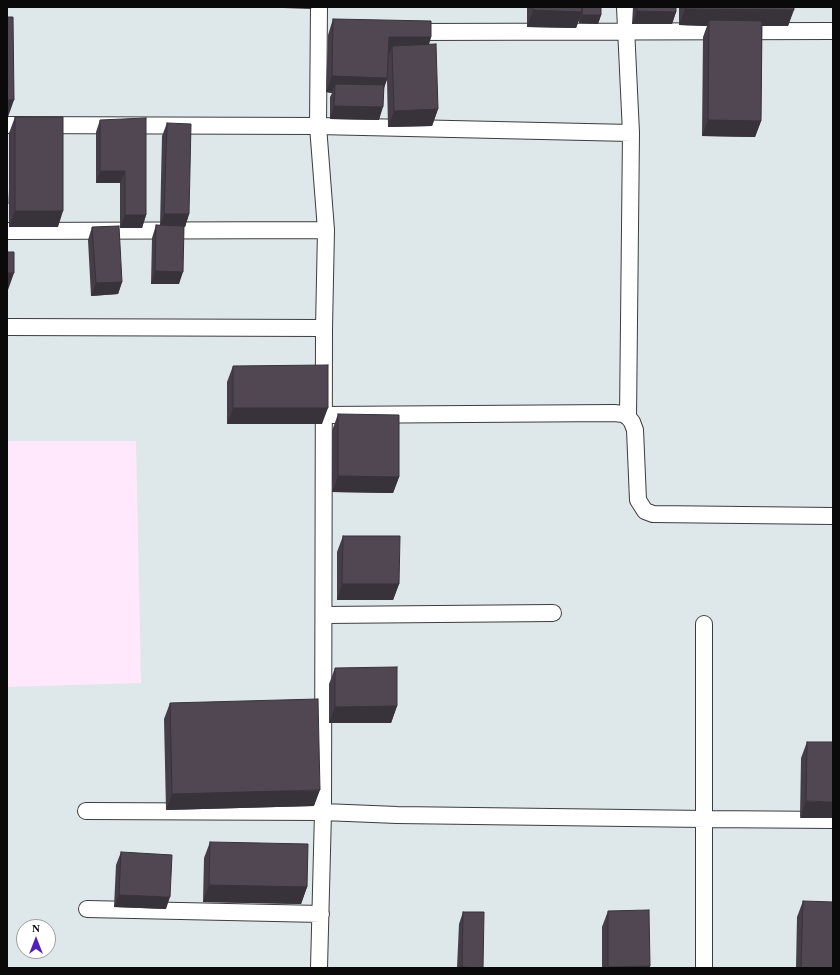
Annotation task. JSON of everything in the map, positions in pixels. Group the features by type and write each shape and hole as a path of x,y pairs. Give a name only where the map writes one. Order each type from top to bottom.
{"lane":[{"path":"319,7 326,32 318,126 326,230 324,328 323,812 319,968"},
{"path":"625,7 631,133 628,417"},
{"path":"397,32 833,31"},
{"path":"7,125 318,126 631,133"},
{"path":"7,231 326,230"},
{"path":"7,327 324,328"},
{"path":"325,415 623,414 632,422 635,430 638,500 645,511 653,514 833,516"},
{"path":"324,615 553,613"},
{"path":"704,624 704,968"},
{"path":"86,811 323,812 413,815 833,820"},
{"path":"87,909 321,914"}],"shaded area":[{"path":"7,7 833,7 833,968 7,968 7,687 141,683 136,441 7,441"}],"building":[{"path":"533,7 582,7 582,12 533,10"},
{"path":"582,7 601,7 601,15 582,15"},
{"path":"637,7 676,7 676,12 637,11"},
{"path":"685,7 794,7 794,10 685,9"},
{"path":"7,17 13,17 14,100 7,100"},
{"path":"333,19 431,21 431,37 389,37 387,78 332,76"},
{"path":"709,20 762,21 761,121 708,120"},
{"path":"436,44 438,109 394,111 392,46"},
{"path":"335,84 384,85 383,107 334,106"},
{"path":"15,117 63,117 63,211 15,211"},
{"path":"146,118 146,215 125,215 125,171 100,171 100,120"},
{"path":"167,123 191,124 189,214 164,214"},
{"path":"7,176 8,204 7,204"},
{"path":"156,225 184,226 183,272 155,271"},
{"path":"119,226 122,282 96,283 92,227"},
{"path":"7,252 14,252 14,273 7,273"},
{"path":"328,365 328,408 233,408 233,366"},
{"path":"338,414 399,415 399,477 338,476"},
{"path":"343,536 400,536 399,584 342,584"},
{"path":"397,667 397,706 335,707 335,668"},
{"path":"318,699 320,790 172,794 170,703"},
{"path":"807,742 833,742 833,802 806,801"},
{"path":"210,842 308,844 307,887 209,885"},
{"path":"121,852 172,855 170,897 119,895"},
{"path":"803,901 833,902 833,968 801,968"},
{"path":"649,910 650,966 608,967 608,911"},
{"path":"463,912 484,912 483,968 462,967"}]}
